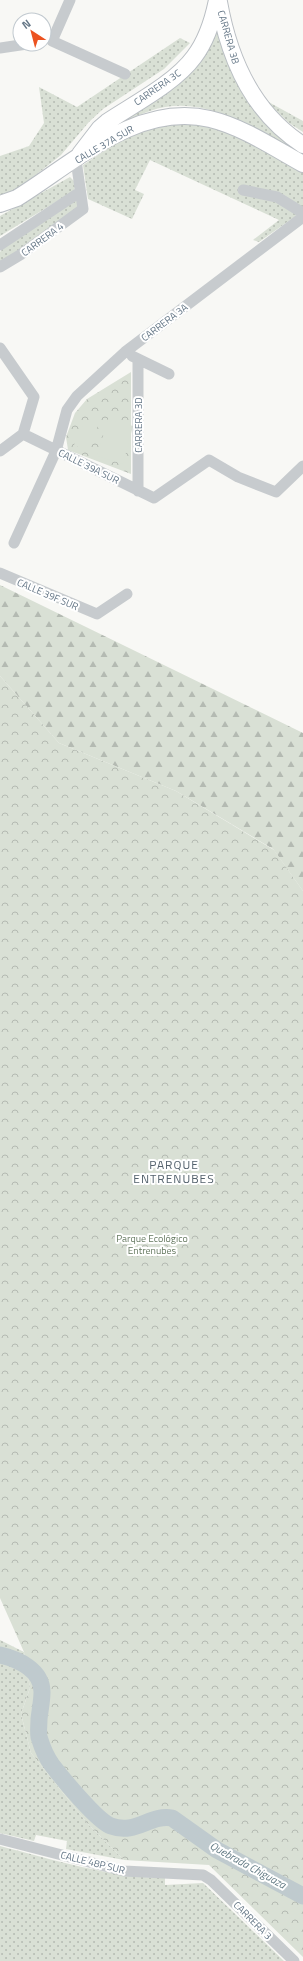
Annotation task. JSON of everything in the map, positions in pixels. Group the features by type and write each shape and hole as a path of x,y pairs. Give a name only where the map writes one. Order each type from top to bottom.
{"main road":[{"name":"CARRERA 3B","path":"218,0 230,47 243,79 270,118 290,136 303,145"},
{"name":"CARRERA 3C","path":"76,160 100,128 176,75 193,58 206,36 218,0"},
{"name":"CALLE 37A SUR","path":"0,204 17,198 76,160 135,126 155,119 182,116 211,119 228,125 303,164"}],"street":[{"path":"70,0 52,41 125,74"},
{"path":"0,48 12,46"},
{"path":"0,245 80,192 76,160"},
{"path":"243,190 277,197 303,213"},
{"name":"CARRERA 4","path":"0,267 20,255 83,209 80,192"},
{"name":"CARRERA 3A","path":"14,543 56,451 67,410 90,382 125,352 303,217"},
{"path":"0,348 34,397 23,434 0,451"},
{"path":"125,352 169,374"},
{"name":"CARRERA 3D","path":"138,359 138,491"},
{"name":"CALLE 39A SUR","path":"23,434 154,498 209,460 238,477 276,492 303,466"},
{"name":"CALLE 39F SUR","path":"0,573 97,614 127,594"},
{"name":"CALLE 48P SUR","path":"0,1839 124,1871 198,1874 211,1880"},
{"name":"CARRERA 3","path":"211,1880 294,1961"}],"green space":[{"path":"217,26 263,118 303,155 230,116 190,106 170,106 150,111 108,129 173,86"},
{"path":"180,38 190,43 164,69 103,109 89,122 61,155 18,189 0,197 0,156 29,146 44,123 39,87 77,107"},
{"path":"265,100 303,121 303,132 289,123"},
{"path":"166,122 208,126 238,135 303,171 303,211 259,242 253,240 279,220 150,160 135,190 144,194 132,219 88,199 83,165 122,139"},
{"path":"70,177 76,183 74,191 0,236 0,216"},
{"path":"78,198 77,209 0,264 0,252 4,247"},
{"path":"131,372 131,474 68,450 66,437 75,413 87,399"},
{"path":"108,419 133,426 123,464 97,456"},
{"path":"86,420 98,426 86,451 74,445"},
{"path":"0,585 303,733 303,891 273,849 176,791 59,743 0,676"},
{"name":"Parque Ecológico Entrenubes","path":"0,676 59,743 176,791 274,850 303,891 303,1957 209,1865 124,1860 88,1824 31,1753 21,1714 30,1688 24,1652 0,1598"},
{"path":"0,1640 24,1652 30,1688 21,1714 31,1753 88,1824 124,1860 66,1849 67,1841 36,1835 34,1841 0,1833"},
{"path":"0,1846 102,1871 123,1875 165,1878 165,1885 203,1883 284,1961 0,1961"}],"waterway":[{"name":"Quebrada Chiguaza","path":"0,1655 14,1659 28,1667 38,1678 41,1684 42,1692 39,1735 44,1752 52,1765 71,1789 97,1816 111,1826 120,1828 128,1828 157,1819 172,1818 217,1850 303,1896"}],"district":[{"name":"PARQUE ENTRENUBES","path":"174,1172"}]}
